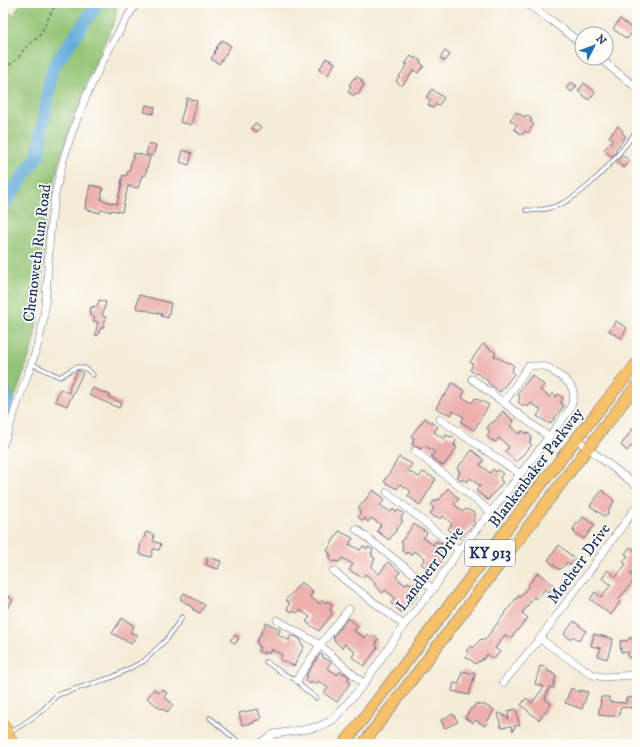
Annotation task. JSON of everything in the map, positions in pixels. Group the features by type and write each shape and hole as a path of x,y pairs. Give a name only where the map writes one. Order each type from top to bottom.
{"main road":[{"name":"Blankenbaker Parkway","path":"344,744 576,439 637,362"},
{"name":"Blankenbaker Parkway","path":"363,744 637,385"}],"street":[{"path":"526,3 574,38"},
{"name":"Chenoweth Run Road","path":"3,445 39,341 43,321 52,213 68,144 97,72 134,4"},
{"path":"609,66 637,88"},
{"name":"Landherr Drive","path":"259,744 274,734 308,729 320,726 333,720 364,684 404,625 433,589 459,550 491,512 568,412 572,404 574,394 571,385 566,379 546,367 528,366 504,402"},
{"path":"472,379 549,437"},
{"path":"440,419 520,474"},
{"path":"576,439 637,486"},
{"path":"415,451 491,512"},
{"path":"387,492 459,550"},
{"name":"Moeherr Drive","path":"503,683 541,637 637,506"},
{"path":"356,529 433,589"},
{"path":"333,571 404,625"},
{"path":"297,680 320,645 349,609"},
{"path":"277,620 320,645 364,684"},
{"path":"541,637 543,641 593,675 604,677 637,675"}],"lane":[{"path":"526,210 532,211 551,207 571,199 602,173 637,130"},
{"path":"32,364 60,377 79,366 88,370 93,375"},
{"path":"8,734 25,724 43,710 57,695 113,677 144,661 167,639 182,617"},
{"path":"266,662 284,674 297,680 302,687 316,698"},
{"path":"210,718 241,744"}],"path":[{"path":"3,65 11,64 18,58 24,49 40,35 56,3"}],"green space":[{"path":"21,3 117,3 115,20 89,77 60,158 45,225 41,301 33,344 3,430 3,9 14,15"}],"building":[{"path":"620,19 634,30 627,39 614,30"},
{"path":"222,40 231,46 219,64 211,59"},
{"path":"445,51 450,55 445,61 440,58"},
{"path":"411,56 414,59 415,57 421,61 420,62 424,66 418,73 414,70 402,86 396,81 408,64 405,64"},
{"path":"326,58 335,63 328,75 319,70"},
{"path":"356,76 362,80 361,82 364,84 358,95 355,93 354,96 348,92 351,86 349,85"},
{"path":"571,82 577,86 572,92 566,88"},
{"path":"584,83 595,92 589,100 578,91"},
{"path":"432,89 444,98 438,106 436,104 433,108 428,105 431,100 426,97"},
{"path":"187,98 197,101 191,125 180,122"},
{"path":"146,105 155,107 153,114 144,112"},
{"path":"516,112 525,117 526,115 532,119 530,121 534,124 528,133 525,131 522,135 514,129 517,125 510,120"},
{"path":"255,123 261,127 257,132 251,128"},
{"path":"618,126 623,131 622,133 626,136 615,150 617,151 612,157 604,150 613,139 609,137"},
{"path":"149,143 156,145 153,156 146,154"},
{"path":"183,150 192,153 189,165 180,162"},
{"path":"134,153 150,157 145,176 142,175 138,188 128,186 122,212 111,210 111,212 101,209 100,213 85,209 90,185 103,188 101,200 117,204 123,175 126,176 129,171"},
{"path":"622,155 630,161 624,168 617,162"},
{"path":"139,295 171,303 168,318 161,316 162,314 136,308"},
{"path":"99,300 106,302 102,316 106,317 103,328 101,328 97,336 95,335 98,322 93,321 95,317 89,314 91,307 97,307"},
{"path":"616,321 627,328 621,338 609,331"},
{"path":"483,344 496,353 494,356 508,363 509,362 514,366 512,372 514,374 500,392 477,373 476,374 470,370 473,364 470,362"},
{"path":"78,370 83,373 67,406 55,401 60,389 69,393 70,385"},
{"path":"532,375 544,385 540,390 550,397 553,393 556,397 558,394 563,398 561,404 564,406 550,424 537,416 541,410 531,403 528,407 524,404 523,406 518,402 520,396 517,394"},
{"path":"452,383 465,391 462,397 472,403 475,398 489,405 474,430 461,422 464,417 453,411 451,415 436,408"},
{"path":"93,388 110,395 109,397 122,403 119,408 89,395"},
{"path":"503,411 514,422 510,426 519,434 522,431 526,434 527,432 532,437 530,440 531,441 529,442 532,445 516,462 505,452 509,447 499,438 496,442 487,436 489,433 488,432 490,431 487,428"},
{"path":"425,418 438,427 434,432 444,439 446,435 452,436 457,440 454,444 456,445 454,446 457,448 443,466 431,457 435,452 424,445 421,449 411,444 414,441 414,438 411,436"},
{"path":"637,423 637,450 631,446 627,451 621,445"},
{"path":"472,450 484,460 480,465 490,473 493,469 496,472 498,470 503,474 500,477 500,480 503,482 488,500 476,491 480,486 470,478 467,482 463,479 462,481 457,477 460,471 457,469"},
{"path":"399,457 412,464 408,471 419,477 423,472 436,479 420,505 408,496 411,491 400,484 397,489 384,482"},
{"path":"448,488 459,499 454,504 463,512 466,509 476,515 473,518 475,523 459,539 448,529 452,524 443,516 440,519 437,516 435,518 430,513 434,508 431,505 435,500 439,500"},
{"path":"373,490 385,499 380,505 391,512 393,509 396,512 398,510 404,514 401,517 401,520 403,521 389,540 377,531 381,525 371,518 368,522 365,518 363,521 358,517 360,510 358,509"},
{"path":"602,490 613,499 614,502 606,516 590,506"},
{"path":"583,517 595,525 584,539 573,532 575,530 573,529 577,523 578,524"},
{"path":"414,524 427,533 423,538 433,545 436,541 441,542 446,546 446,550 444,551 447,553 433,572 421,564 425,558 414,551 411,555 407,552 406,554 401,550 403,544 401,542"},
{"path":"339,531 353,538 349,544 360,550 363,546 367,549 368,547 373,550 371,553 373,554 371,556 375,559 371,567 379,574 388,562 400,572 396,577 405,585 408,582 412,585 413,583 418,587 415,590 417,591 415,593 418,595 402,613 391,603 395,598 385,590 382,593 374,584 375,582 365,574 363,578 349,570 353,564 342,558 339,562 334,562 329,559 331,555 329,555 330,553 327,551"},
{"path":"146,532 154,535 153,541 161,544 159,550 153,549 151,557 139,554 141,542"},
{"path":"559,545 575,559 570,565 567,562 561,569 558,569 548,560"},
{"path":"630,547 637,552 637,566 630,575 635,579 618,600 620,602 611,615 590,599 595,592 601,597 611,585 602,578 608,570 616,577 626,564 623,562 628,556 625,554"},
{"path":"208,557 221,561 218,569 206,565"},
{"path":"538,573 554,585 549,592 545,589 537,599 534,597 522,613 528,618 510,639 505,635 495,648 500,652 494,659 487,654 483,660 482,659 476,664 466,657 469,653 466,651 471,646 473,648 481,639 484,641 518,596 520,597"},
{"path":"301,582 313,591 310,597 320,604 322,600 325,603 327,601 333,605 330,608 330,611 333,613 319,631 306,622 310,617 300,610 297,613 287,609 288,604 290,603 286,600"},
{"path":"3,593 13,600 8,608 3,605"},
{"path":"184,593 205,605 200,613 192,609 193,608 180,599"},
{"path":"122,618 134,626 130,632 137,636 131,644 112,633"},
{"path":"348,618 358,626 354,631 365,638 367,634 378,639 375,645 378,647 364,666 352,657 355,652 345,644 342,648 333,639"},
{"path":"574,621 586,631 579,641 573,636 570,639 564,634"},
{"path":"266,623 280,629 278,635 289,640 291,635 301,640 301,644 304,646 294,666 280,660 282,655 271,649 269,654 265,651 264,654 258,651 260,647 256,643"},
{"path":"594,634 613,639 607,659 598,656 601,648 591,646"},
{"path":"235,635 239,638 235,644 230,640"},
{"path":"630,637 634,640 636,657 628,658 628,652 621,652 620,641 627,641"},
{"path":"320,654 323,656 322,657 331,662 327,668 338,675 340,671 349,677 348,681 350,683 337,702 324,693 328,688 318,681 315,685 312,681 310,684 305,680 308,676 306,676 307,674"},
{"path":"540,666 548,668 547,671 556,675 553,688 549,687 545,699 551,704 539,720 521,705 526,698 532,703 544,687 535,684"},
{"path":"462,671 475,674 469,695 452,691 454,683 459,684"},
{"path":"571,688 579,692 580,690 588,692 582,709 565,703"},
{"path":"154,689 159,693 162,689 167,693 164,697 173,704 167,712 147,698"},
{"path":"601,697 609,697 609,702 626,703 626,698 637,697 637,709 631,709 631,707 620,708 619,716 599,715"},
{"path":"476,703 481,706 483,704 494,710 485,726 475,720 473,723 465,718"},
{"path":"258,709 261,719 254,721 254,723 242,725 239,713"},
{"path":"516,709 520,725 515,726 513,731 511,726 501,728 498,712 509,719 508,711"},
{"path":"453,714 458,722 445,728 441,720"}],"waterway":[{"path":"3,206 38,155 52,69 98,3"},
{"path":"3,385 7,403 3,409"}]}
